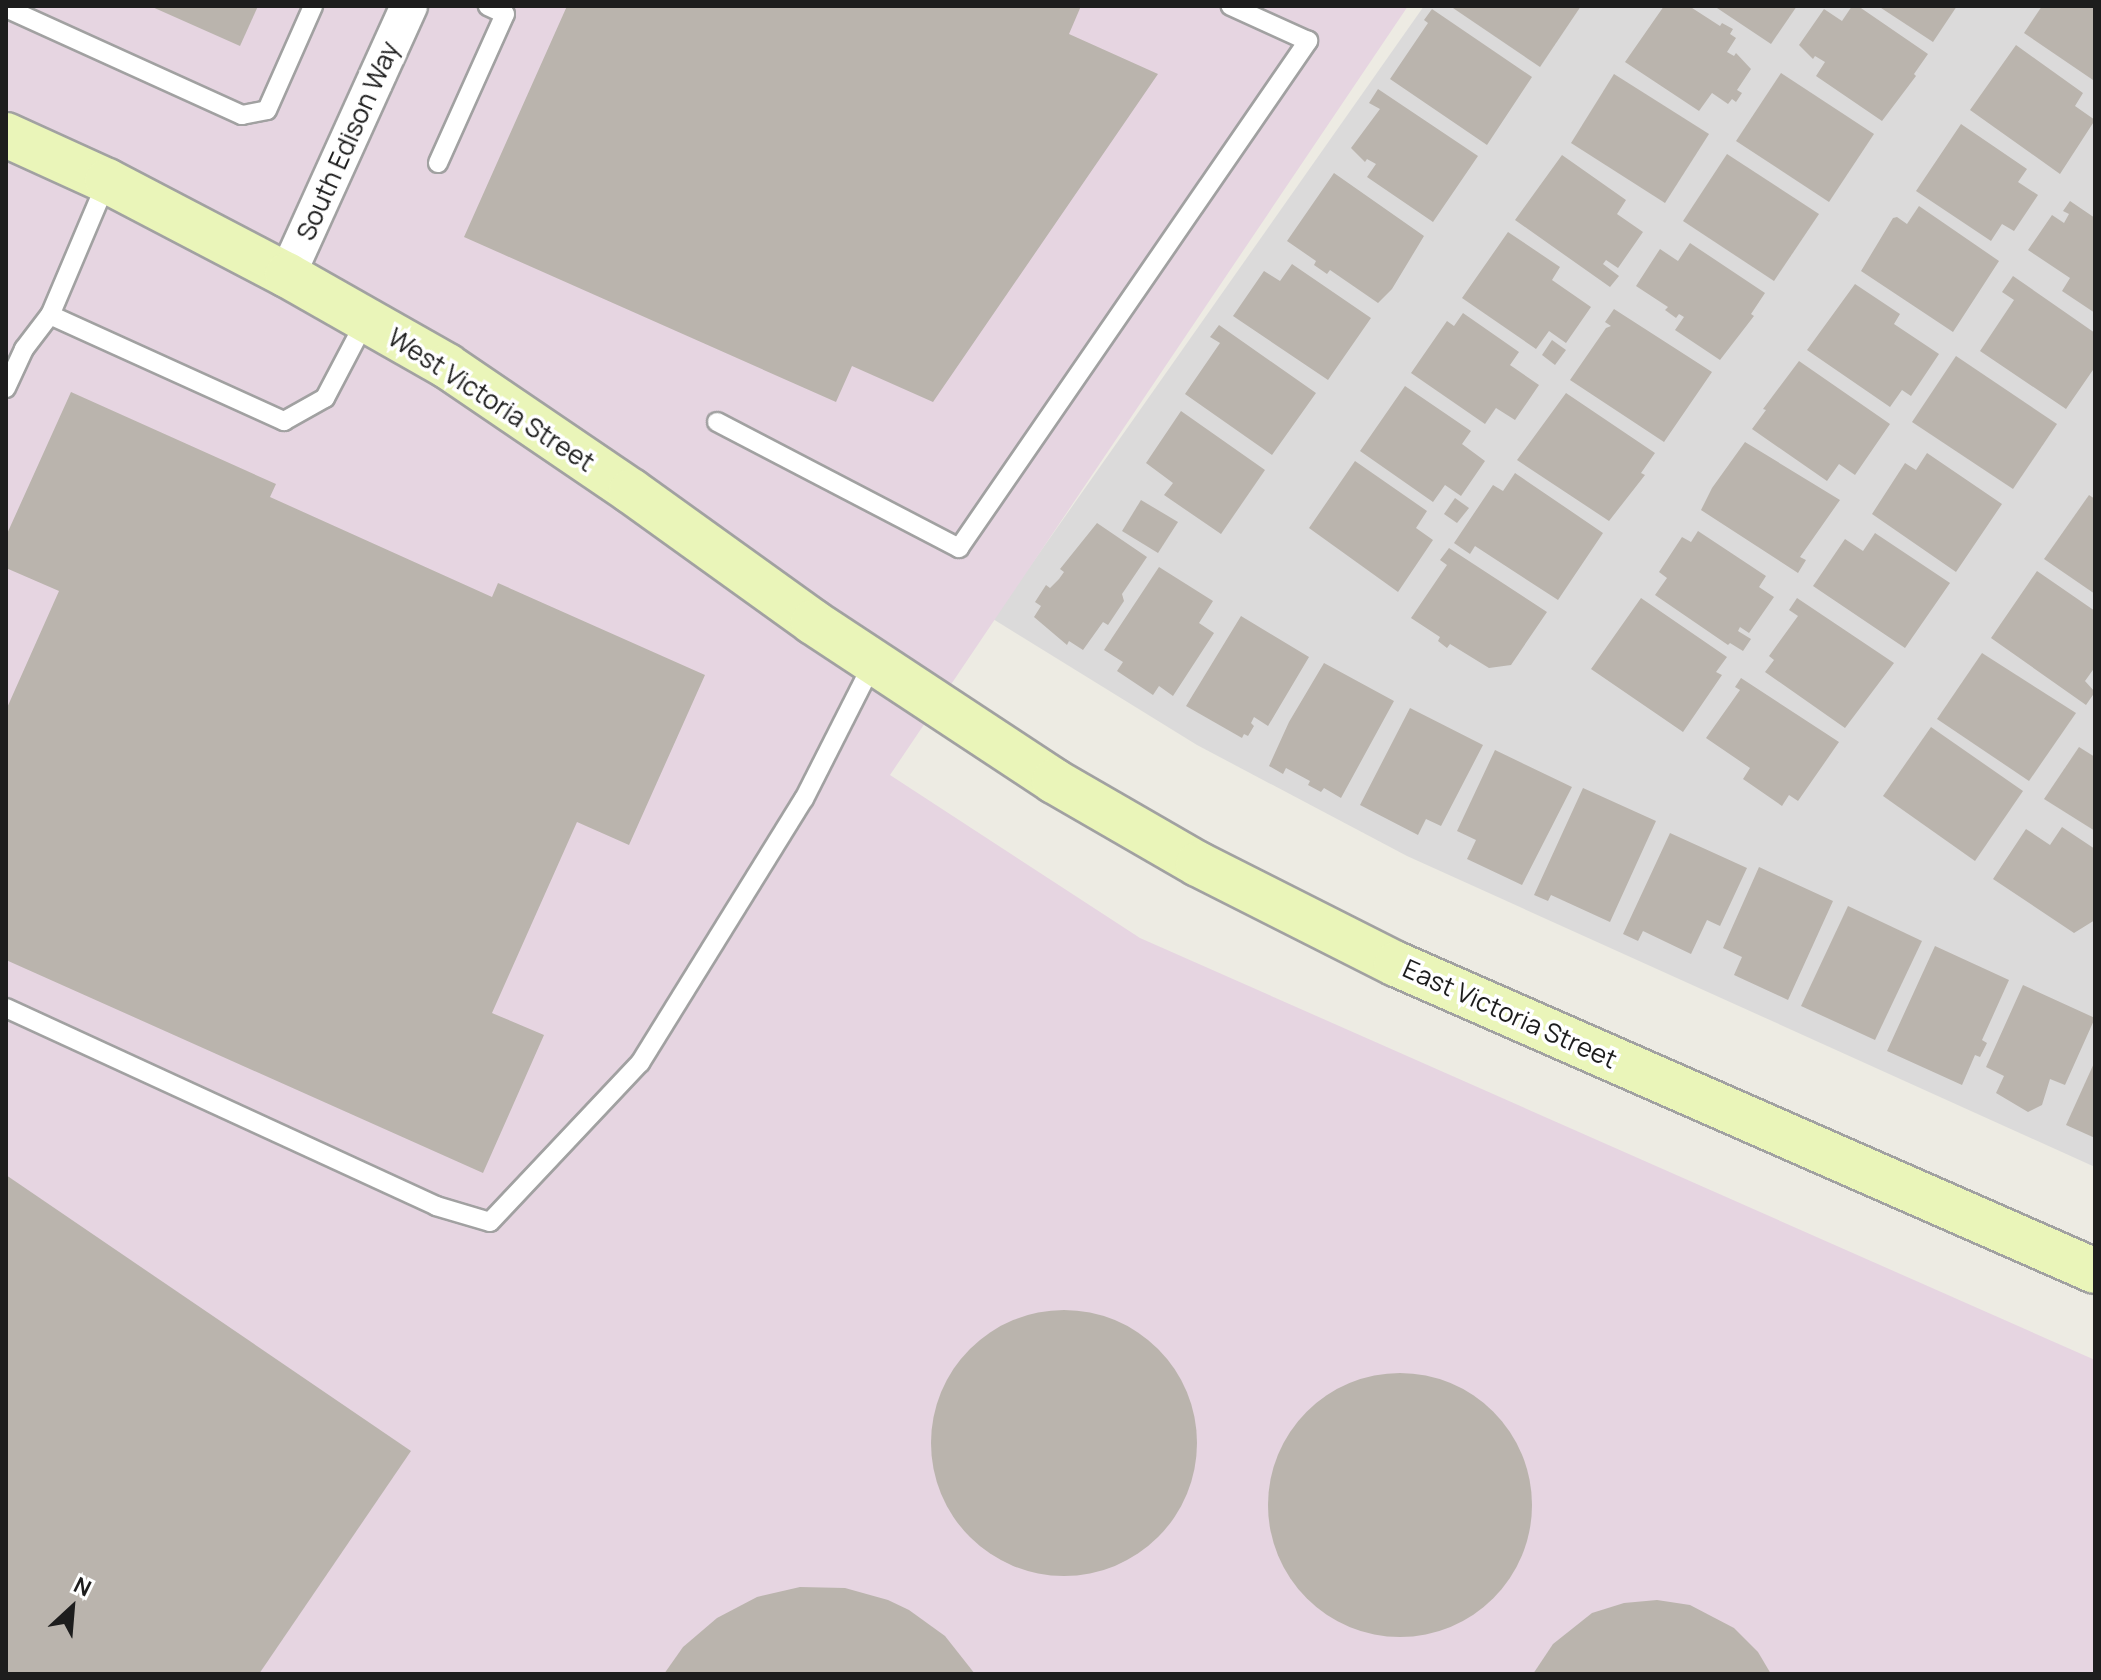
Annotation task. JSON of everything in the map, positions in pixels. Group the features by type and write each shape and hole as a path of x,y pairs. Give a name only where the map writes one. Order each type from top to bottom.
{"street":[{"name":"South Edison Way","path":"287,275 409,6"},
{"name":"West Victoria Street","path":"6,135 107,181 287,275 447,366 950,711"},
{"name":"East Victoria Street","path":"950,711 1054,781 1198,864 1396,964 2095,1271"}],"lane":[{"path":"6,8 242,115 267,110 313,6"},
{"path":"438,163 505,14 488,6"},
{"path":"717,422 959,548 1308,41 1231,6"},
{"path":"6,388 24,349 50,315 107,181"},
{"path":"50,315 284,421 325,398 366,320"},
{"path":"6,1008 436,1206 490,1222 640,1063 804,799 874,661"}],"shaded area":[{"path":"6,6 1408,6 890,775 1140,938 2095,1360 2095,1674 6,1674"},
{"path":"1424,6 2095,6 2095,1167 1407,856 1197,745 993,619"}],"building":[{"path":"150,6 258,6 240,46"},
{"path":"567,6 1081,6 1069,34 1158,74 933,402 852,366 836,402 464,237"},
{"path":"1450,6 1581,6 1540,67"},
{"path":"1664,6 1689,6 1720,26 1722,23 1733,29 1730,34 1736,38 1727,52 1734,56 1736,53 1751,69 1737,90 1742,93 1736,102 1732,99 1728,104 1712,93 1699,111 1625,62"},
{"path":"1714,6 1797,6 1771,44"},
{"path":"1852,6 1858,6 1928,54 1914,74 1916,76 1882,121 1816,76 1825,62 1815,56 1813,59 1799,45 1824,9 1842,21"},
{"path":"1878,6 1957,6 1933,42"},
{"path":"2042,6 2095,6 2093,80 2024,33"},
{"path":"1432,9 1532,77 1487,145 1390,79 1428,23 1424,20"},
{"path":"2016,45 2083,93 2075,106 2095,120 2060,174 1970,110"},
{"path":"1781,73 1874,134 1829,202 1736,141"},
{"path":"1614,74 1709,134 1665,203 1571,143"},
{"path":"1378,89 1478,156 1433,222 1367,177 1376,164 1367,159 1365,162 1351,148 1380,109 1369,103"},
{"path":"1961,124 2027,169 2018,182 2038,195 2014,231 2002,224 1991,241 1916,191"},
{"path":"1727,154 1819,214 1774,281 1683,221"},
{"path":"1562,155 1626,200 1617,214 1643,232 1618,268 1606,260 1603,264 1619,276 1610,287 1515,220"},
{"path":"1334,173 1424,236 1392,289 1378,303 1330,270 1327,274 1314,265 1316,261 1287,241"},
{"path":"2070,201 2095,218 2095,313 2062,291 2070,278 2028,250 2052,215 2064,223 2069,214 2063,211"},
{"path":"1919,206 1999,261 1953,332 1861,271 1893,218 1897,217 1907,224"},
{"path":"1508,232 1560,267 1552,280 1591,307 1566,343 1549,331 1536,349 1462,298"},
{"path":"1690,243 1765,293 1751,314 1754,316 1720,360 1675,330 1684,317 1679,314 1676,318 1665,310 1668,307 1636,286 1660,249 1678,261"},
{"path":"1292,264 1371,318 1328,380 1233,316 1264,271 1280,281"},
{"path":"2013,276 2095,333 2095,367 2066,409 1980,351 2014,300 2002,292"},
{"path":"1855,284 1900,314 1894,324 1939,354 1911,396 1902,390 1890,407 1807,350"},
{"path":"1614,309 1712,372 1664,442 1570,380 1606,328 1611,326 1605,322"},
{"path":"1463,313 1519,352 1510,365 1539,385 1515,420 1496,408 1485,424 1411,373 1447,321 1454,326"},
{"path":"1219,325 1316,393 1272,455 1185,394 1220,343 1210,337"},
{"path":"1552,340 1566,350 1555,365 1542,355"},
{"path":"1956,356 2057,424 2013,489 1912,422"},
{"path":"1799,361 1890,424 1855,475 1839,464 1827,481 1752,429"},
{"path":"1405,386 1471,431 1462,444 1485,461 1461,496 1445,485 1433,502 1360,451"},
{"path":"71,392 276,484 270,497 492,597 498,583 705,675 629,845 577,822 492,1013 544,1035 483,1173 6,960 6,710 59,591 6,568 6,536"},
{"path":"1566,393 1655,453 1641,473 1645,475 1609,521 1517,460"},
{"path":"1181,411 1265,470 1221,534 1164,495 1173,483 1146,463"},
{"path":"1745,442 1840,500 1800,557 1806,560 1798,573 1701,510 1712,488"},
{"path":"1927,453 2002,504 1956,572 1872,514 1905,463 1916,470"},
{"path":"1355,461 1427,511 1416,528 1433,540 1398,592 1309,528"},
{"path":"1515,473 1603,533 1558,600 1475,546 1470,554 1454,543 1493,485 1503,491"},
{"path":"2089,495 2095,499 2095,594 2044,559"},
{"path":"1455,498 1469,508 1457,523 1444,514"},
{"path":"1141,500 1178,522 1158,553 1122,531"},
{"path":"1097,523 1147,557 1122,594 1124,601 1108,625 1103,622 1083,650 1069,641 1067,645 1034,617 1041,606 1035,602 1046,585 1050,588 1059,579 1064,572 1060,569"},
{"path":"1698,531 1766,576 1759,587 1774,597 1749,633 1740,627 1738,631 1751,639 1743,651 1730,643 1728,645 1655,595 1667,578 1659,572 1682,537 1691,542"},
{"path":"1875,533 1950,583 1905,648 1813,586 1845,539 1863,551"},
{"path":"1449,548 1547,612 1511,665 1489,668 1450,644 1447,648 1438,641 1440,637 1411,618 1447,565 1440,560"},
{"path":"1159,567 1213,601 1199,623 1214,633 1173,696 1159,686 1153,695 1117,671 1123,662 1104,650"},
{"path":"2037,571 2095,611 2095,667 2085,681 2095,692 2086,705 1991,638"},
{"path":"1641,598 1727,657 1716,672 1722,675 1683,732 1591,669"},
{"path":"1797,598 1894,663 1845,728 1765,672 1774,660 1769,656 1798,616 1789,610"},
{"path":"1241,616 1309,657 1268,726 1254,717 1251,723 1254,726 1248,736 1244,734 1242,738 1186,706"},
{"path":"1982,653 2076,713 2029,781 1937,719"},
{"path":"1324,663 1394,701 1341,798 1324,788 1321,792 1308,785 1310,781 1286,768 1283,774 1269,766 1289,722"},
{"path":"1741,678 1839,742 1798,801 1789,795 1782,806 1743,779 1750,768 1706,738 1740,690 1735,687"},
{"path":"1410,708 1483,745 1441,826 1426,819 1418,835 1360,805"},
{"path":"1931,727 2023,791 1975,861 1883,796"},
{"path":"2079,747 2095,757 2095,831 2044,799"},
{"path":"1495,750 1572,787 1522,885 1467,859 1476,840 1457,831"},
{"path":"1583,788 1656,821 1610,922 1551,895 1548,901 1534,895"},
{"path":"2062,827 2095,849 2095,920 2074,933 1993,879 2026,829 2050,845"},
{"path":"1670,833 1747,868 1720,926 1707,920 1691,954 1643,931 1638,941 1623,934"},
{"path":"1759,867 1833,901 1788,1000 1734,975 1742,957 1723,948"},
{"path":"1848,906 1922,941 1875,1040 1801,1006"},
{"path":"1935,946 2009,980 1982,1040 1987,1043 1980,1057 1975,1055 1962,1085 1887,1051"},
{"path":"2023,985 2095,1018 2065,1085 2050,1079 2042,1105 2028,1112 1996,1093 2004,1076 1986,1067"},
{"path":"2095,1061 2095,1138 2066,1125"},
{"path":"6,1175 411,1451 259,1674 6,1674"},
{"path":"1064,1310 1115,1320 1158,1349 1187,1392 1197,1443 1187,1494 1158,1537 1115,1566 1064,1576 1013,1566 970,1537 941,1494 931,1443 941,1392 970,1349 1013,1320"},
{"path":"1387,1373 1413,1373 1438,1378 1462,1388 1494,1411 1510,1431 1522,1454 1530,1479 1530,1531 1522,1556 1510,1579 1494,1599 1474,1615 1438,1632 1413,1637 1387,1637 1362,1632 1338,1622 1306,1599 1290,1579 1273,1543 1268,1518 1268,1492 1273,1467 1283,1443 1306,1411 1326,1395 1362,1378"},
{"path":"800,1587 845,1588 888,1600 909,1610 945,1636 975,1674 664,1674 683,1647 717,1618 757,1597"},
{"path":"1657,1600 1690,1605 1734,1628 1758,1652 1771,1674 1533,1674 1553,1644 1592,1613 1624,1603"}]}
